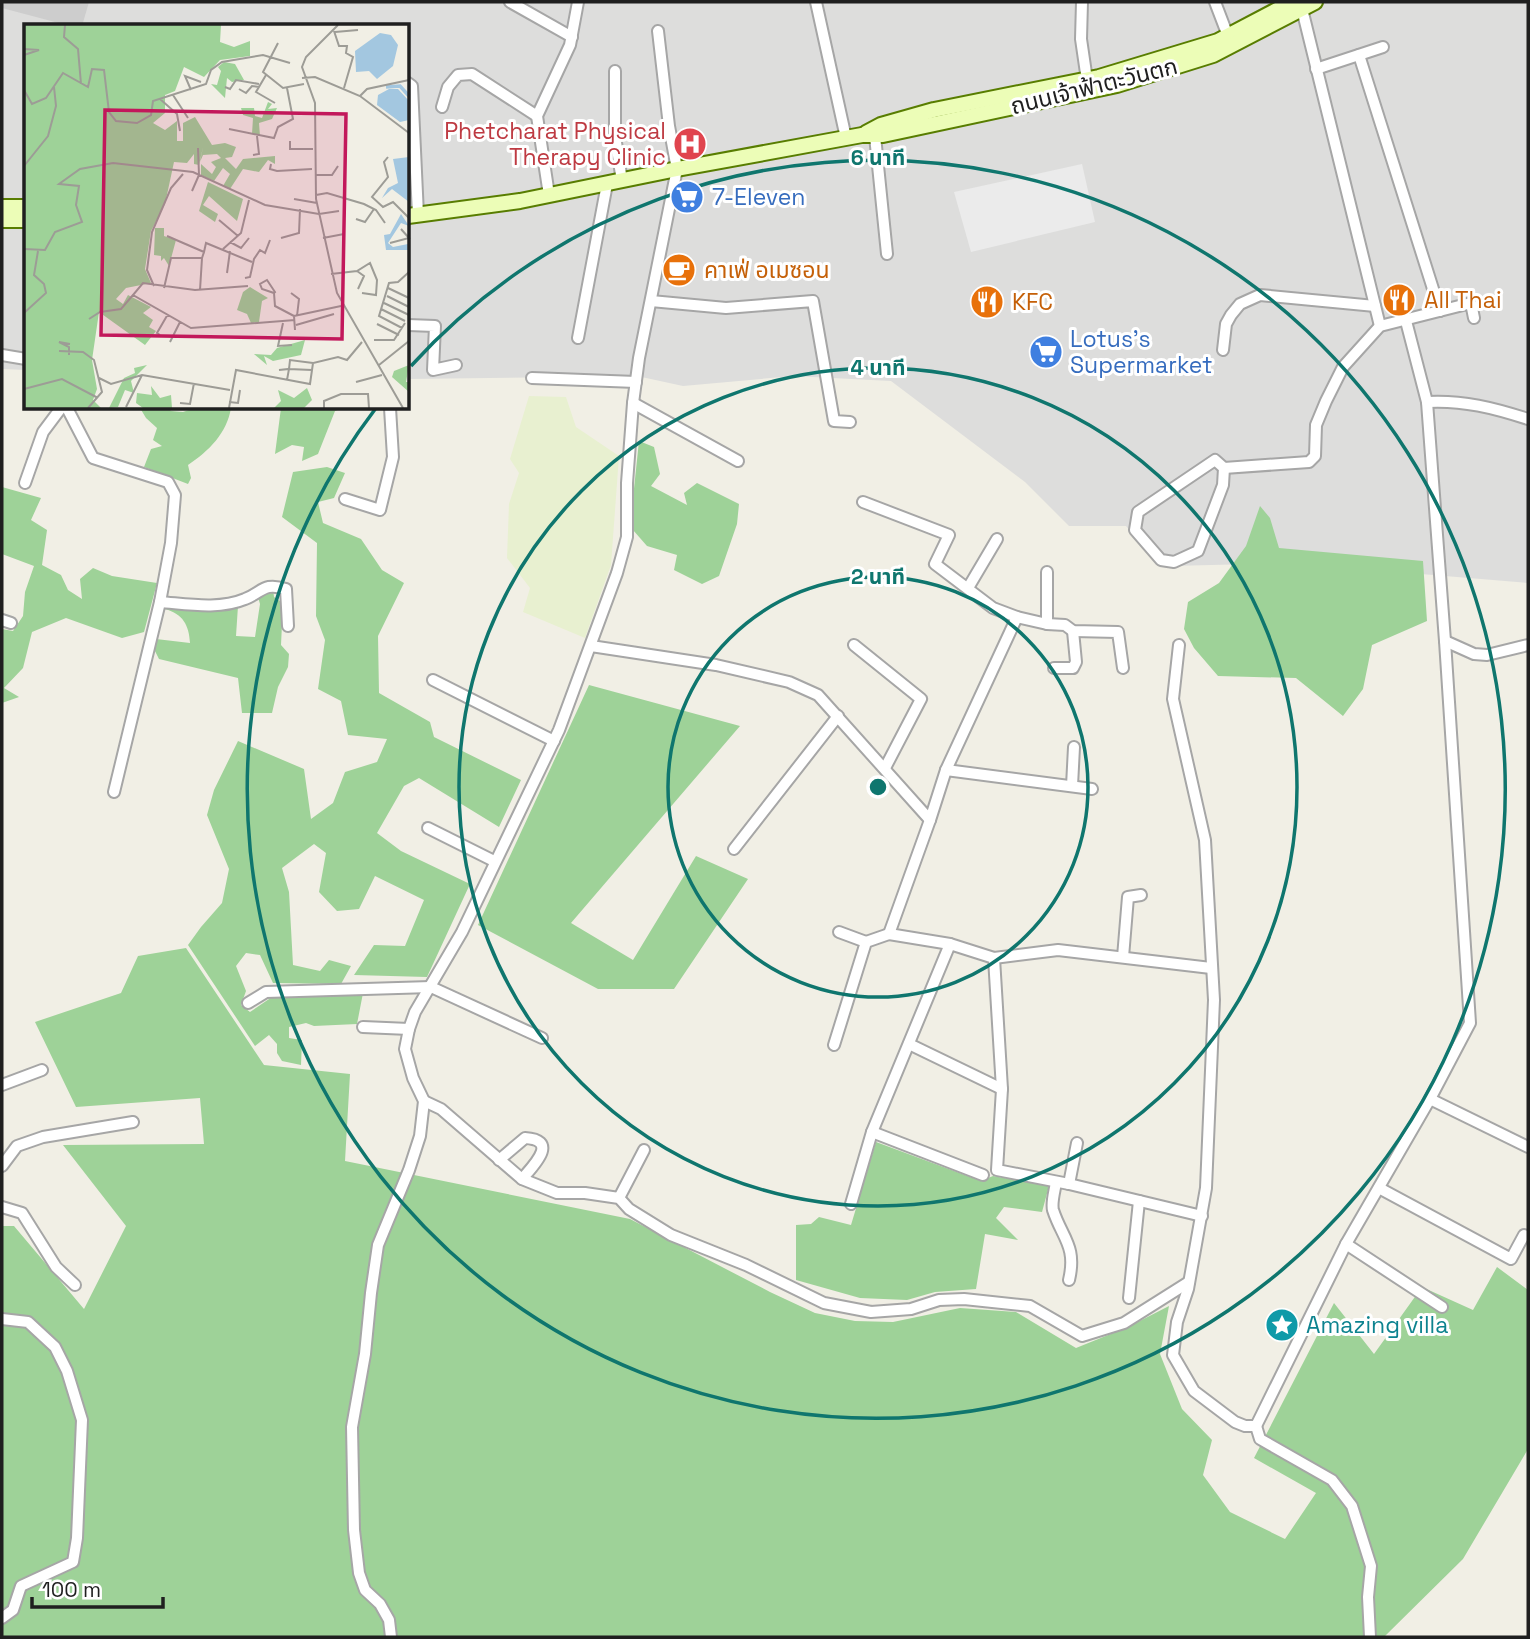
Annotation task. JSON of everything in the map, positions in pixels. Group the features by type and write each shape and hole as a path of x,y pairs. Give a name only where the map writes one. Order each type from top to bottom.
{"main road":[{"name":"ถนนเจ้าฟ้าตะวันตก","path":"868,136 881,125 934,110 1087,80 1218,41 1303,4"},
{"name":"ถนนเจ้าฟ้าตะวันตก","path":"413,215 549,195 677,169 868,136 1117,85 1213,55 1303,4"},
{"path":"2,207 22,214"},
{"path":"2,220 22,214"}],"street":[{"path":"510,2 572,37"},
{"path":"549,195 537,116 570,45 578,2"},
{"path":"816,2 846,138"},
{"path":"1082,2 1081,39 1087,80"},
{"path":"1215,2 1228,36"},
{"path":"1303,4 1316,69 1380,326"},
{"path":"391,1637 389,1620 380,1604 365,1590 359,1573 354,1530 352,1427 365,1354 378,1245 416,1147 424,1101 405,1049 415,1012 462,932 554,741 591,646 627,537 627,483 633,403 677,169 658,31"},
{"path":"1316,69 1383,47"},
{"path":"1359,55 1440,311"},
{"path":"615,71 615,136 622,181"},
{"path":"442,107 453,80 458,75 472,74 537,116"},
{"path":"410,84 413,215"},
{"path":"868,136 887,254"},
{"path":"578,338 607,184"},
{"path":"1223,350 1226,324 1231,315 1240,304 1259,295 1375,306"},
{"path":"651,301 726,308 813,301 834,421 850,422"},
{"path":"1224,468 1223,485 1198,551 1174,562 1161,560 1135,530 1138,512 1216,460 1224,468 1313,460 1316,425 1326,401 1343,368 1380,326 1471,303 1474,318"},
{"path":"1370,1637 1368,1597 1371,1566 1352,1506 1332,1480 1260,1439 1256,1426 1346,1244 1470,1024 1427,402 1406,321"},
{"path":"410,325 435,326 433,370 456,365"},
{"path":"2,355 24,359"},
{"path":"532,378 636,382"},
{"path":"1427,402 1448,401 1489,406 1528,419"},
{"path":"633,403 738,461"},
{"path":"25,484 43,432 60,410"},
{"path":"68,410 93,458 168,482 176,495 160,603 114,792"},
{"path":"345,499 380,509 393,457 390,410"},
{"path":"863,502 949,535 935,564 992,608 1047,624 1065,625 1073,631 1118,632 1123,668"},
{"path":"968,588 996,539"},
{"path":"1047,572 1047,624"},
{"path":"160,603 226,604 244,600 261,588 277,587 286,589 288,625"},
{"path":"889,934 946,770 1017,617"},
{"path":"1054,668 1073,668 1076,662 1073,631"},
{"path":"1445,641 1474,654 1487,655 1528,645"},
{"path":"854,645 921,699 885,768"},
{"path":"1179,645 1173,699 1205,840 1214,1000 1206,1188 1172,1355 1194,1391 1235,1422 1256,1426"},
{"path":"591,646 716,665 789,682 818,695 930,820"},
{"path":"433,680 554,741"},
{"path":"734,849 838,716"},
{"path":"1072,786 1074,747"},
{"path":"946,770 1092,789"},
{"path":"428,828 494,861"},
{"path":"1124,957 1128,897 1141,895"},
{"path":"839,932 866,942 889,934 950,944 993,958 1058,950 1212,968"},
{"path":"834,1045 866,942"},
{"path":"850,1204 872,1132 950,944"},
{"path":"993,958 1002,1089 997,1170 1069,1184 1202,1216"},
{"path":"248,1003 266,992 431,988 542,1038"},
{"path":"363,1027 409,1029"},
{"path":"909,1044 1002,1089"},
{"path":"2,1085 42,1070"},
{"path":"1430,1099 1528,1147"},
{"path":"424,1101 441,1109 522,1179 557,1193 585,1193 619,1198 629,1209 671,1236 746,1265 824,1303 871,1312 911,1309 939,1300 964,1299 1030,1306 1082,1336 1124,1323 1189,1282"},
{"path":"2,1166 17,1146 43,1137 133,1122"},
{"path":"872,1132 983,1175"},
{"path":"499,1160 526,1138 540,1142 543,1149 541,1155 522,1179"},
{"path":"1069,1184 1077,1143"},
{"path":"619,1198 644,1150"},
{"path":"1056,1182 1052,1207 1068,1241 1072,1266 1069,1280"},
{"path":"1379,1188 1511,1259 1524,1235"},
{"path":"1129,1298 1139,1201"},
{"path":"2,1208 22,1213 56,1267 75,1285"},
{"path":"1346,1244 1442,1307"},
{"path":"2,1319 28,1322 55,1347 68,1371 82,1420 77,1538 73,1562 21,1586 13,1610 2,1618"}],"shaded area":[{"path":"2,2 1528,2 1528,583 1289,563 1159,565 1126,526 1069,526 1025,482 891,381 793,376 683,386 637,376 410,379 410,24 24,24 24,370 2,369"},
{"path":"2,2 89,2 83,24 62,24 2,8"},
{"path":"1082,164 1095,222 971,252 954,192"}],"green space":[{"path":"529,396 566,397 576,427 619,456 611,565 585,638 523,612 530,588 507,558 509,504 519,473 510,459"},
{"path":"141,410 231,410 226,425 216,441 188,465 191,478 188,484 144,467 151,449 162,446 153,440 157,428"},
{"path":"281,410 338,410 318,454 302,461 304,447 292,445 275,454"},
{"path":"639,441 654,447 660,474 651,486 687,505 684,493 697,483 739,504 737,524 719,576 702,584 674,570 677,555 647,546 633,530 633,498"},
{"path":"327,467 345,473 334,498 318,502 323,523 361,539 382,570 404,583 378,636 379,693 430,722 434,737 521,780 499,827 419,778 404,786 377,833 401,851 470,884 427,977 354,975 374,945 405,946 424,900 375,876 359,909 337,911 319,892 326,853 314,844 282,868 289,892 293,965 320,971 329,960 351,966 341,984 273,983 260,955 246,953 236,966 246,991 241,1005 250,1012 272,997 363,993 357,1024 314,1026 306,1023 289,1027 289,1038 302,1040 301,1065 282,1061 277,1053 277,1044 269,1035 255,1046 188,945 222,903 229,869 207,815 214,790 238,741 304,769 311,819 333,803 345,772 377,762 387,739 348,735 341,701 318,689 325,640 316,616 317,543 282,517 293,472"},
{"path":"2,487 41,498 31,520 47,530 42,565 61,575 68,590 82,599 80,579 93,568 112,576 157,583 144,632 122,638 66,618 32,632 23,668 4,688 19,697 2,703 2,629 13,631 23,616 25,592 34,566 2,554"},
{"path":"1260,506 1270,518 1279,548 1423,561 1427,621 1372,645 1363,689 1343,716 1296,678 1218,676 1194,648 1184,629 1188,602 1219,583 1246,546"},
{"path":"273,589 274,597 283,603 281,645 289,654 288,667 278,687 272,713 242,713 238,678 159,659 153,647 156,639 190,643 184,621 165,609 168,606 204,607 206,612 238,606 236,636 255,637 260,604 258,597"},
{"path":"589,685 740,726 571,923 633,960 696,856 748,879 674,989 598,989 478,925"},
{"path":"186,948 264,1065 350,1074 345,1161 630,1219 815,1313 855,1321 893,1322 960,1308 1016,1312 1076,1348 1128,1327 1169,1306 1160,1354 1182,1409 1212,1440 1203,1475 1230,1512 1285,1539 1316,1493 1254,1458 1334,1303 1374,1354 1422,1287 1473,1310 1497,1267 1528,1290 1528,1449 1463,1559 1384,1637 2,1637 2,1226 14,1226 84,1309 126,1226 63,1145 204,1144 200,1098 76,1107 35,1022 121,993 138,956"},
{"path":"876,1142 981,1181 993,1176 1049,1186 1042,1212 1004,1207 996,1218 1018,1240 985,1234 976,1289 935,1292 907,1300 860,1298 796,1280 796,1225 811,1224 819,1217 851,1225"}],"place":[{"name":"Phetcharat Physical Therapy Clinic","path":"690,144"},
{"name":"7-Eleven","path":"687,197"},
{"name":"คาเฟ่ อเมซอน","path":"679,270"},
{"name":"All Thai","path":"1399,300"},
{"name":"KFC","path":"987,302"},
{"name":"Lotus's Supermarket","path":"1046,352"},
{"name":"Amazing villa","path":"1282,1325"}]}
